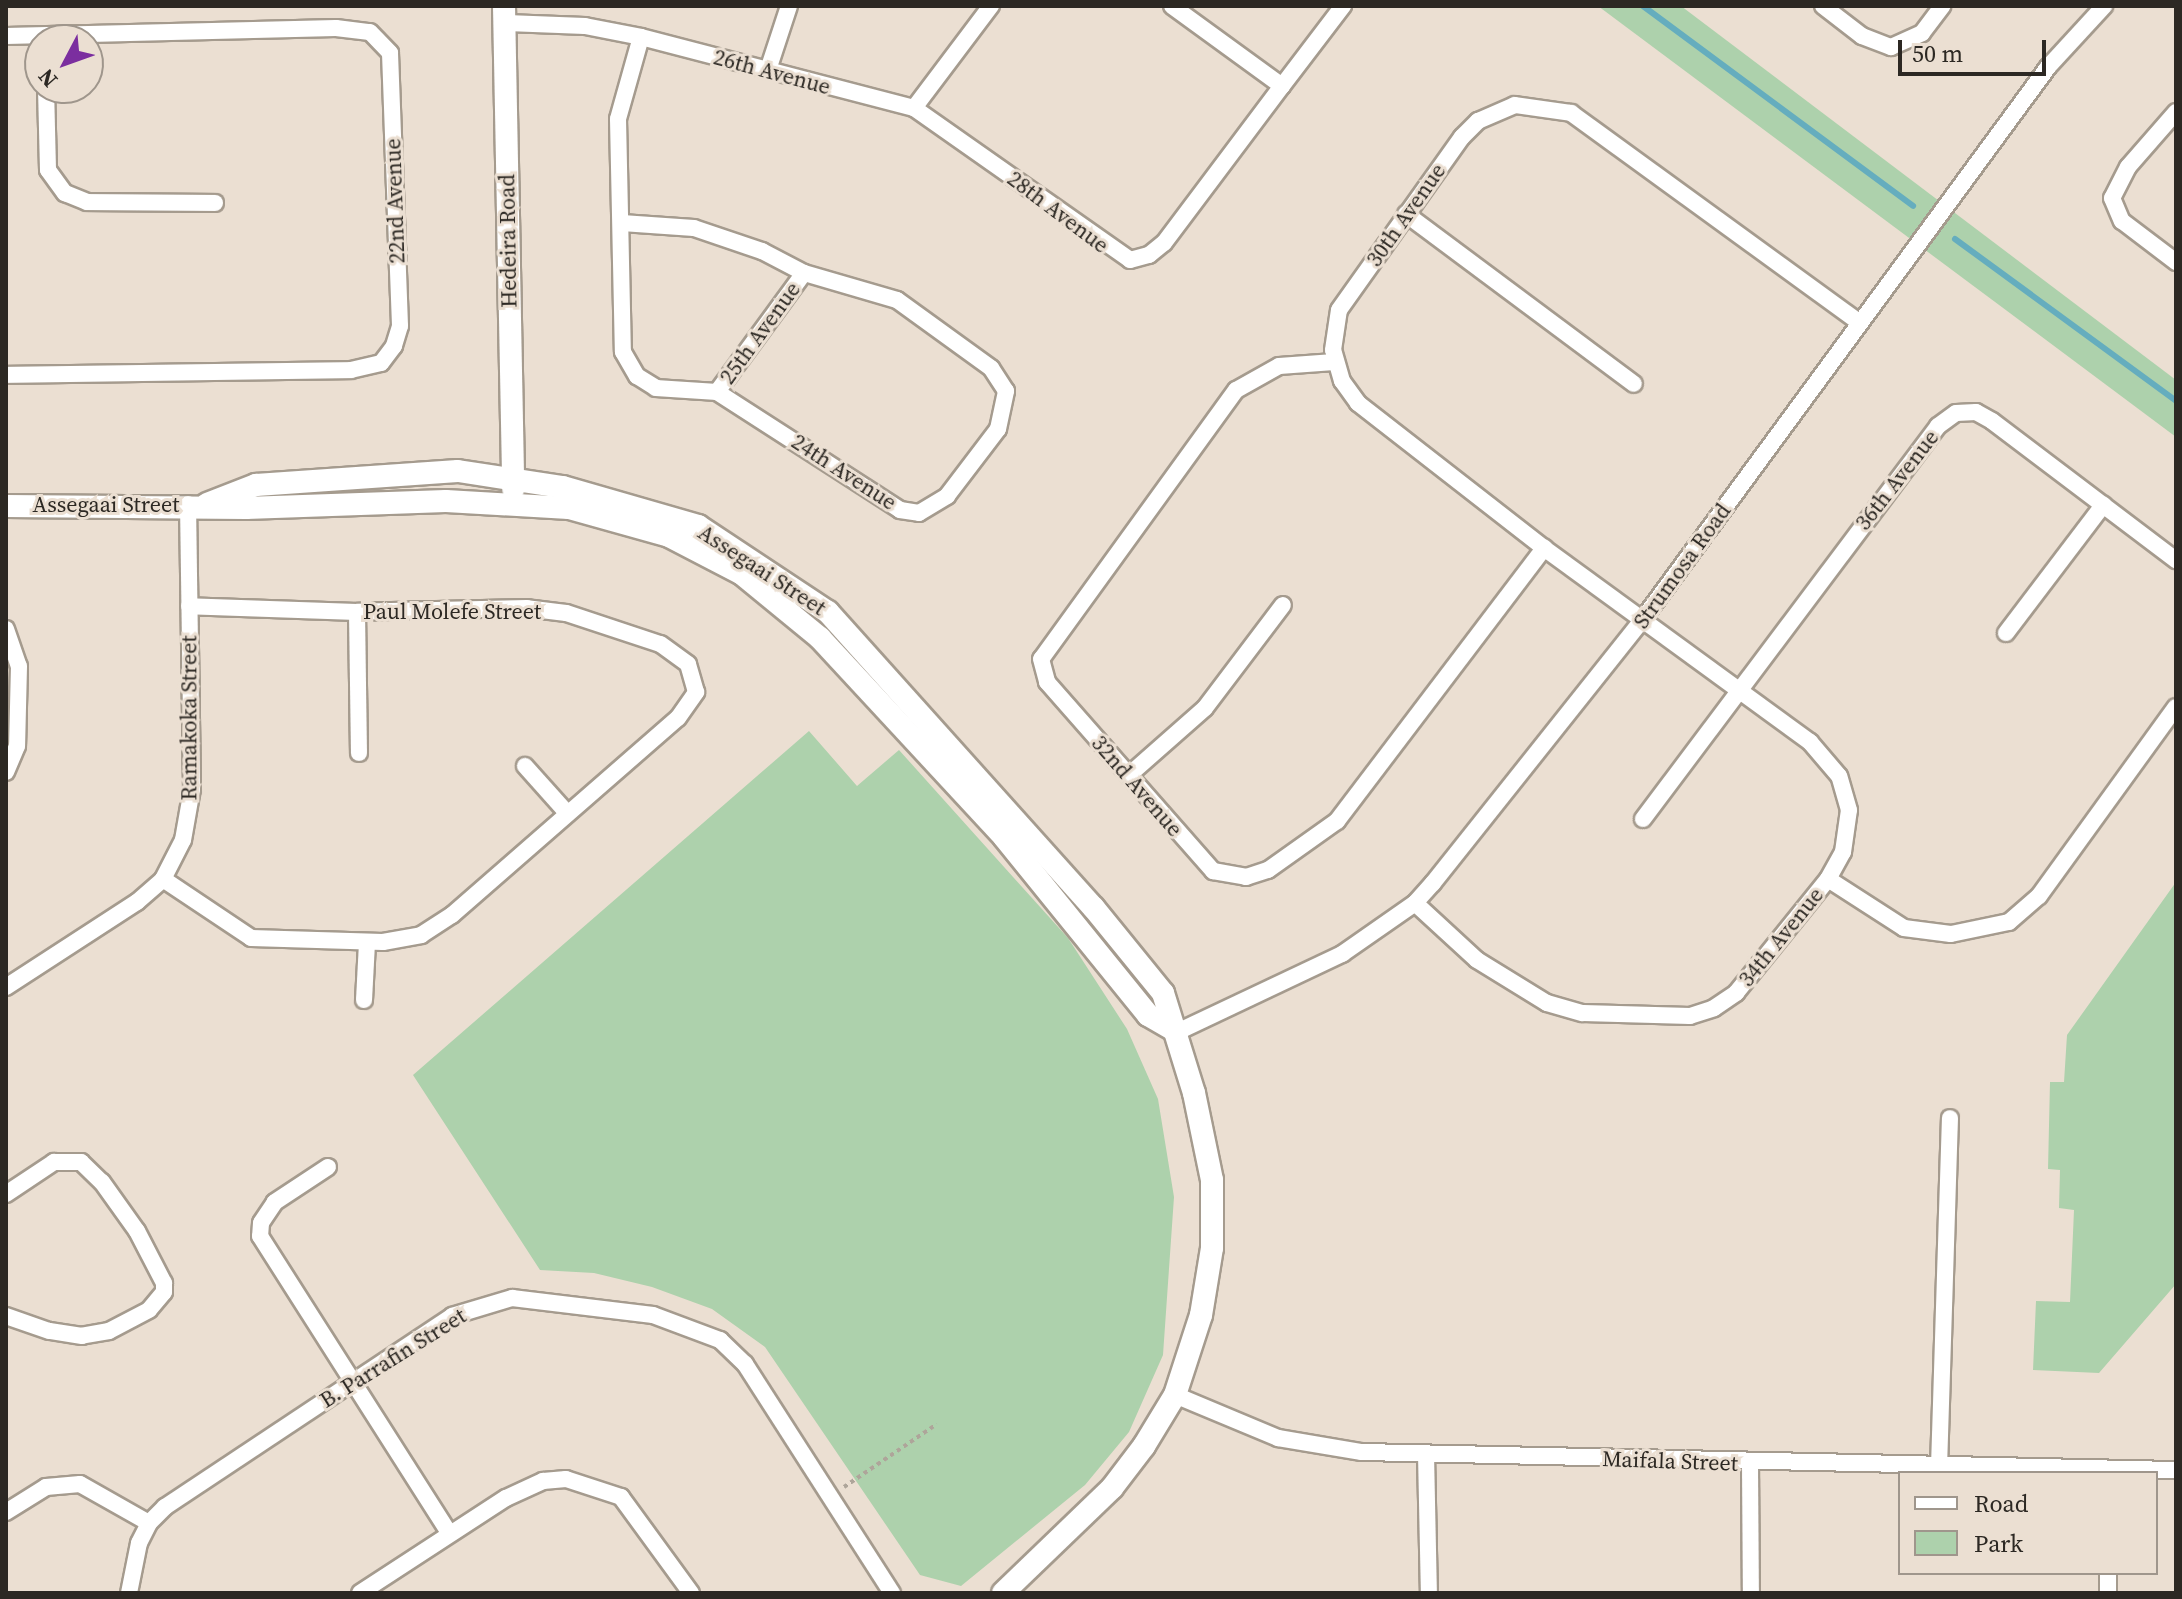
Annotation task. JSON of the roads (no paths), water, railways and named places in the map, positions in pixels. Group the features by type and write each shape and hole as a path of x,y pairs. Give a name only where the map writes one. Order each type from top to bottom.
{"street":[{"path":"768,70 789,6"},
{"path":"914,108 991,6"},
{"path":"1172,6 1282,86 1343,6"},
{"path":"1823,6 1862,36 1891,47 1922,33 1942,6"},
{"name":"Strumosa Road","path":"1177,1032 1342,954 1415,903 1643,619 2048,67 2104,6"},
{"name":"26th Avenue","path":"504,15 641,37 914,108"},
{"name":"Hedeira Road","path":"504,15 513,506"},
{"name":"22nd Avenue","path":"6,375 351,370 381,363 399,335 390,53 382,41 355,27 104,36"},
{"name":"25th Avenue","path":"622,223 694,228 762,251 804,273 717,392 656,388 630,366 623,352 618,119 641,37"},
{"name":"28th Avenue","path":"914,108 1130,260 1149,255 1164,243 1282,86"},
{"path":"46,104 48,170 65,193 87,202 215,203"},
{"name":"30th Avenue","path":"1334,362 1339,310 1406,214 1478,121 1515,105 1551,106 1589,124 1860,323"},
{"path":"2176,112 2128,167 2112,198 2122,221 2176,262"},
{"path":"1406,214 1634,384"},
{"name":"24th Avenue","path":"717,392 900,510 919,513 947,496 998,429 1006,412 1006,391 991,368 897,300 804,273"},
{"path":"1334,362 1358,403 1544,548 1643,619"},
{"name":"32nd Avenue","path":"1334,362 1279,366 1236,390 1045,646 1041,665 1047,682 1213,871 1246,877 1268,870 1316,839 1357,801 1544,548"},
{"name":"36th Avenue","path":"1643,819 1938,426 1956,413 1976,412 1992,421 2176,560"},
{"name":"Assegaai Street","path":"198,504 256,485 333,477 458,471 512,476 698,526 828,612 1093,907 1163,993 1177,1032 1212,1180 1212,1248 1201,1315 1175,1395 1112,1488 1003,1593"},
{"name":"Assegaai Street","path":"6,506 198,504 255,508 446,501 569,508 669,536 769,593 891,711 1081,927 1148,1015 1177,1032"},
{"name":"Ramakoka Street","path":"6,987 121,914 163,879 183,840 192,789 189,606 198,504"},
{"path":"2006,633 2103,505"},
{"path":"1129,775 1205,708 1283,605"},
{"name":"Paul Molefe Street","path":"163,879 251,938 367,942 404,939 436,927 690,706 696,692 688,664 660,644 566,613 527,608 357,612 189,606"},
{"path":"357,612 359,753"},
{"name":"34th Avenue","path":"1415,903 1477,960 1547,1003 1583,1013 1690,1016 1714,1008 1736,993 1828,879 1847,831 1849,810 1839,776 1810,742 1643,619"},
{"path":"6,629 19,666 17,746 6,772"},
{"path":"1828,879 1904,928 1951,934 2009,922 2039,896 2176,707"},
{"path":"525,766 567,813"},
{"path":"364,1000 367,942"},
{"path":"1939,1467 1950,1118"},
{"path":"6,1194 54,1162 81,1162 102,1182 137,1231 164,1283 164,1292 149,1310 109,1331 82,1336 49,1331 6,1316"},
{"path":"328,1167 275,1202 261,1223 260,1236 450,1534"},
{"name":"B. Parrafin Street","path":"149,1523 452,1316 485,1302 544,1298 653,1315 720,1340 745,1364 892,1593"},
{"name":"Maifala Street","path":"1175,1395 1278,1438 1320,1449 1750,1464 2071,1471"},
{"path":"1426,1454 1429,1593"},
{"path":"1750,1464 1751,1593"},
{"name":"Maifala Street","path":"2140,1471 2176,1470"},
{"path":"360,1593 524,1488 543,1481 584,1481 621,1497 637,1513 691,1593"},
{"path":"6,1512 46,1487 80,1484 149,1523 139,1543 129,1593"}],"waterway":[{"path":"1643,6 1913,206"},
{"path":"1955,239 2176,401"}]}
